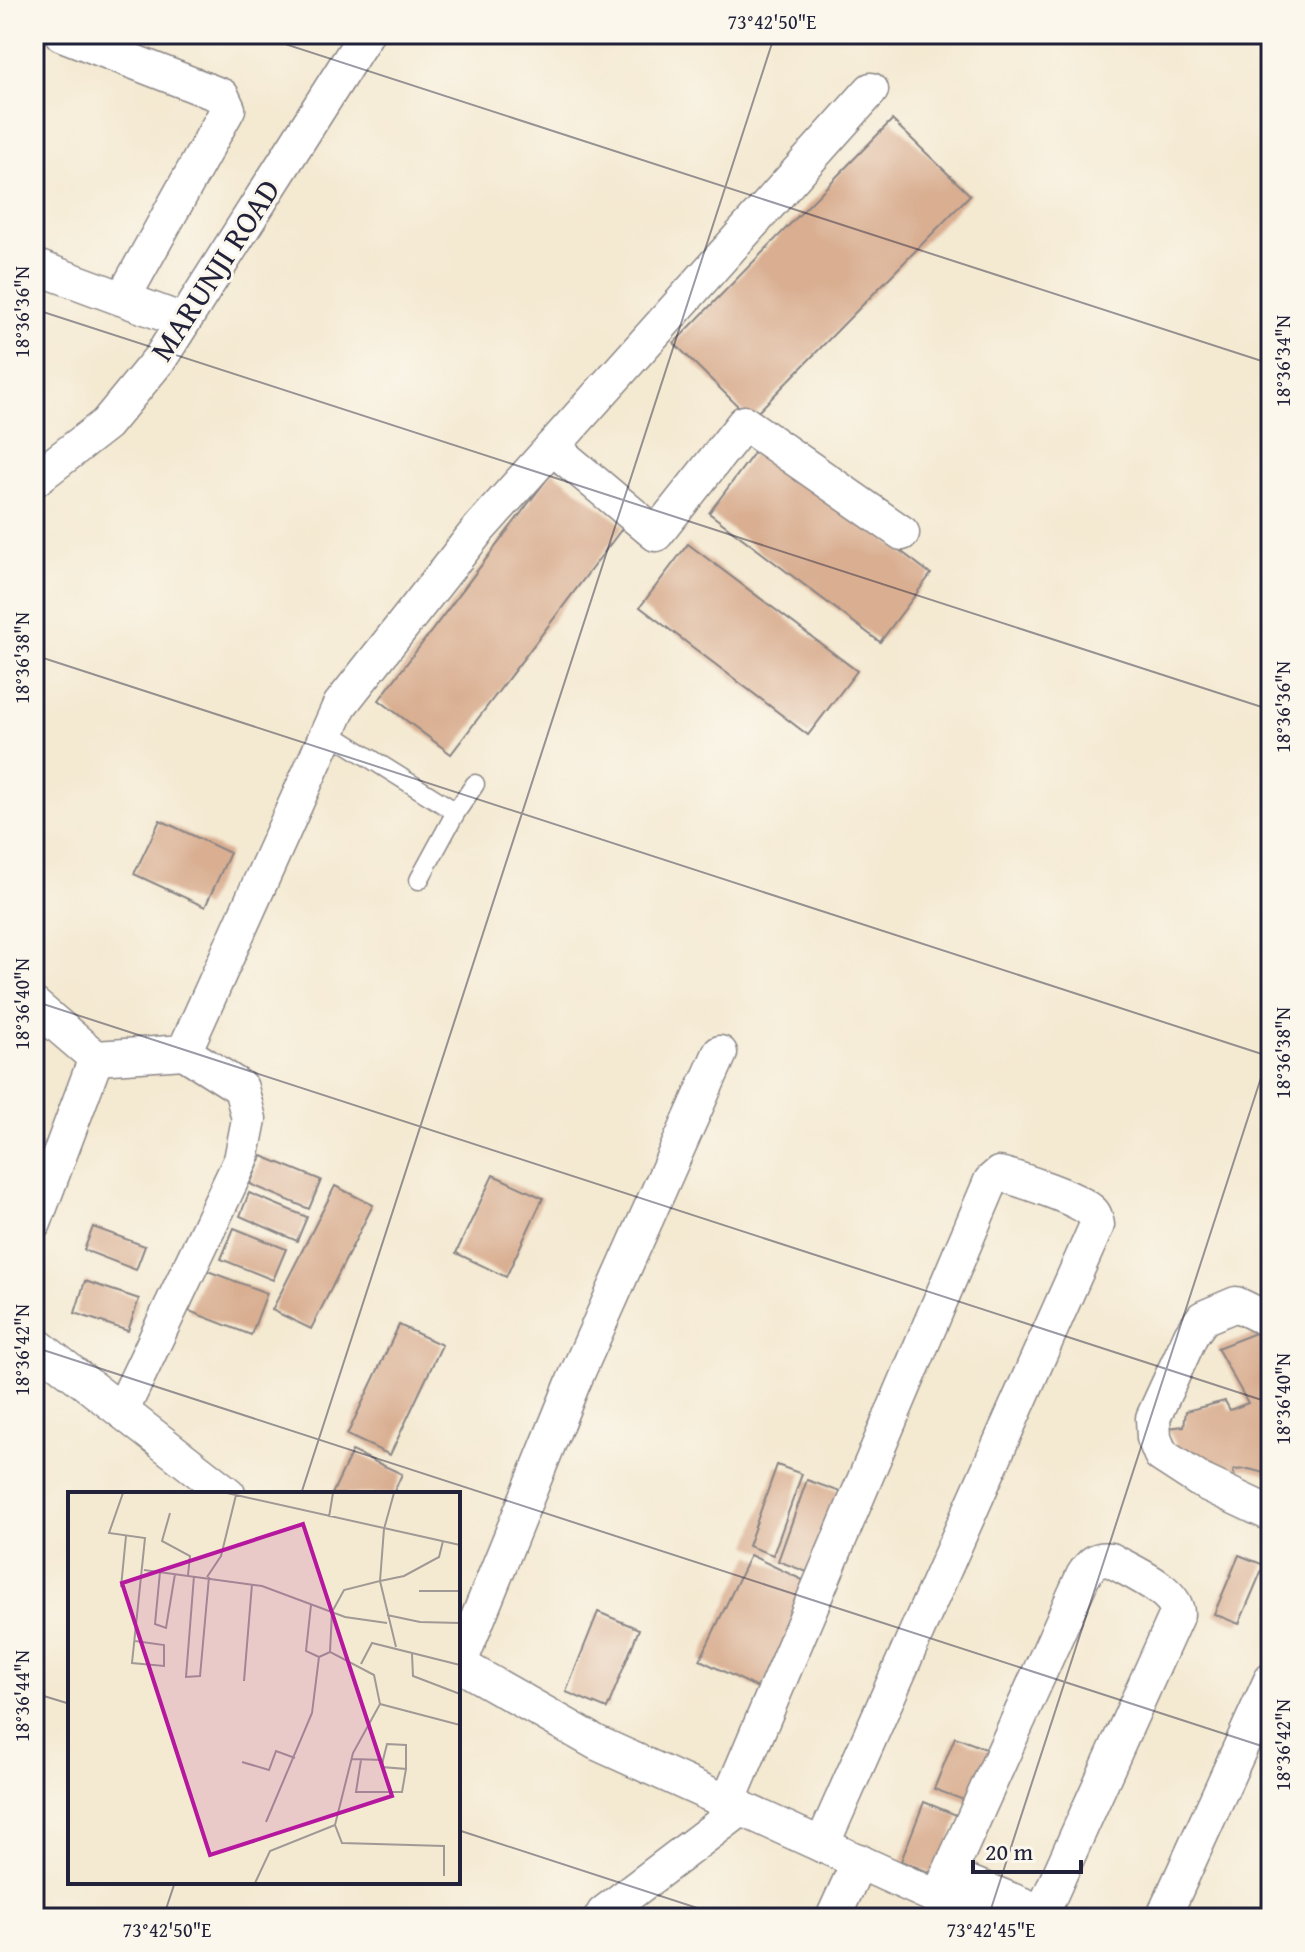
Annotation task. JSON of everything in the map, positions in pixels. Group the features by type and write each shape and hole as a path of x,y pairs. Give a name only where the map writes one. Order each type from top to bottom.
{"street":[{"path":"62,34 222,96 228,109 123,298"},
{"name":"MARUNJI ROAD","path":"34,480 106,424 161,357 366,34"},
{"path":"184,1052 340,705 478,530 871,90"},
{"path":"34,266 183,321"},
{"path":"552,447 656,534 744,423 902,533"},
{"path":"34,1005 96,1058 184,1052 241,1088 249,1119 241,1160 122,1410"},
{"path":"460,1663 573,1383 720,1053"},
{"path":"34,1223 96,1058"},
{"path":"601,1918 735,1798 991,1181 999,1174 1013,1177 1086,1205 1095,1214 1097,1225 826,1837"},
{"path":"1271,1321 1236,1304 1203,1318 1191,1335 1153,1418 1154,1438 1161,1455 1201,1481 1271,1514"},
{"path":"34,1343 225,1492"},
{"path":"460,1666 597,1743 826,1837 859,1861 1041,1916 1177,1614 1177,1606 1170,1595 1111,1560 1101,1559 1091,1564 943,1886"},
{"path":"1163,1918 1271,1680"},
{"path":"833,1918 859,1861"},
{"path":"943,1886 983,1918"}],"lane":[{"path":"328,732 456,812"},
{"path":"419,880 475,784"}],"building":[{"path":"892,120 970,195 751,419 674,343"},
{"path":"760,445 931,574 880,642 709,513"},
{"path":"553,471 624,526 451,754 379,700"},
{"path":"688,544 857,671 808,735 640,607"},
{"path":"160,820 230,853 205,907 134,874"},
{"path":"262,1156 321,1180 309,1209 250,1184"},
{"path":"493,1175 543,1198 506,1277 456,1253"},
{"path":"335,1186 373,1205 311,1329 272,1310"},
{"path":"249,1193 307,1217 297,1241 240,1216"},
{"path":"93,1227 145,1246 136,1270 84,1250"},
{"path":"234,1228 286,1249 273,1280 221,1259"},
{"path":"205,1270 267,1293 251,1335 189,1311"},
{"path":"85,1281 139,1299 128,1331 75,1313"},
{"path":"399,1325 442,1345 390,1455 347,1435"},
{"path":"1271,1327 1271,1475 1249,1469 1233,1470 1236,1483 1188,1466 1167,1428 1184,1426 1186,1411 1225,1401 1230,1410 1248,1403 1217,1348"},
{"path":"352,1451 402,1474 394,1492 333,1492"},
{"path":"777,1465 802,1474 773,1555 748,1546"},
{"path":"807,1480 849,1495 820,1577 778,1561"},
{"path":"750,1555 813,1585 762,1690 700,1660"},
{"path":"1239,1555 1264,1565 1239,1624 1214,1614"},
{"path":"598,1612 639,1629 607,1709 566,1692"},
{"path":"955,1737 991,1751 972,1803 934,1789"},
{"path":"924,1802 959,1816 936,1875 901,1861"}]}
